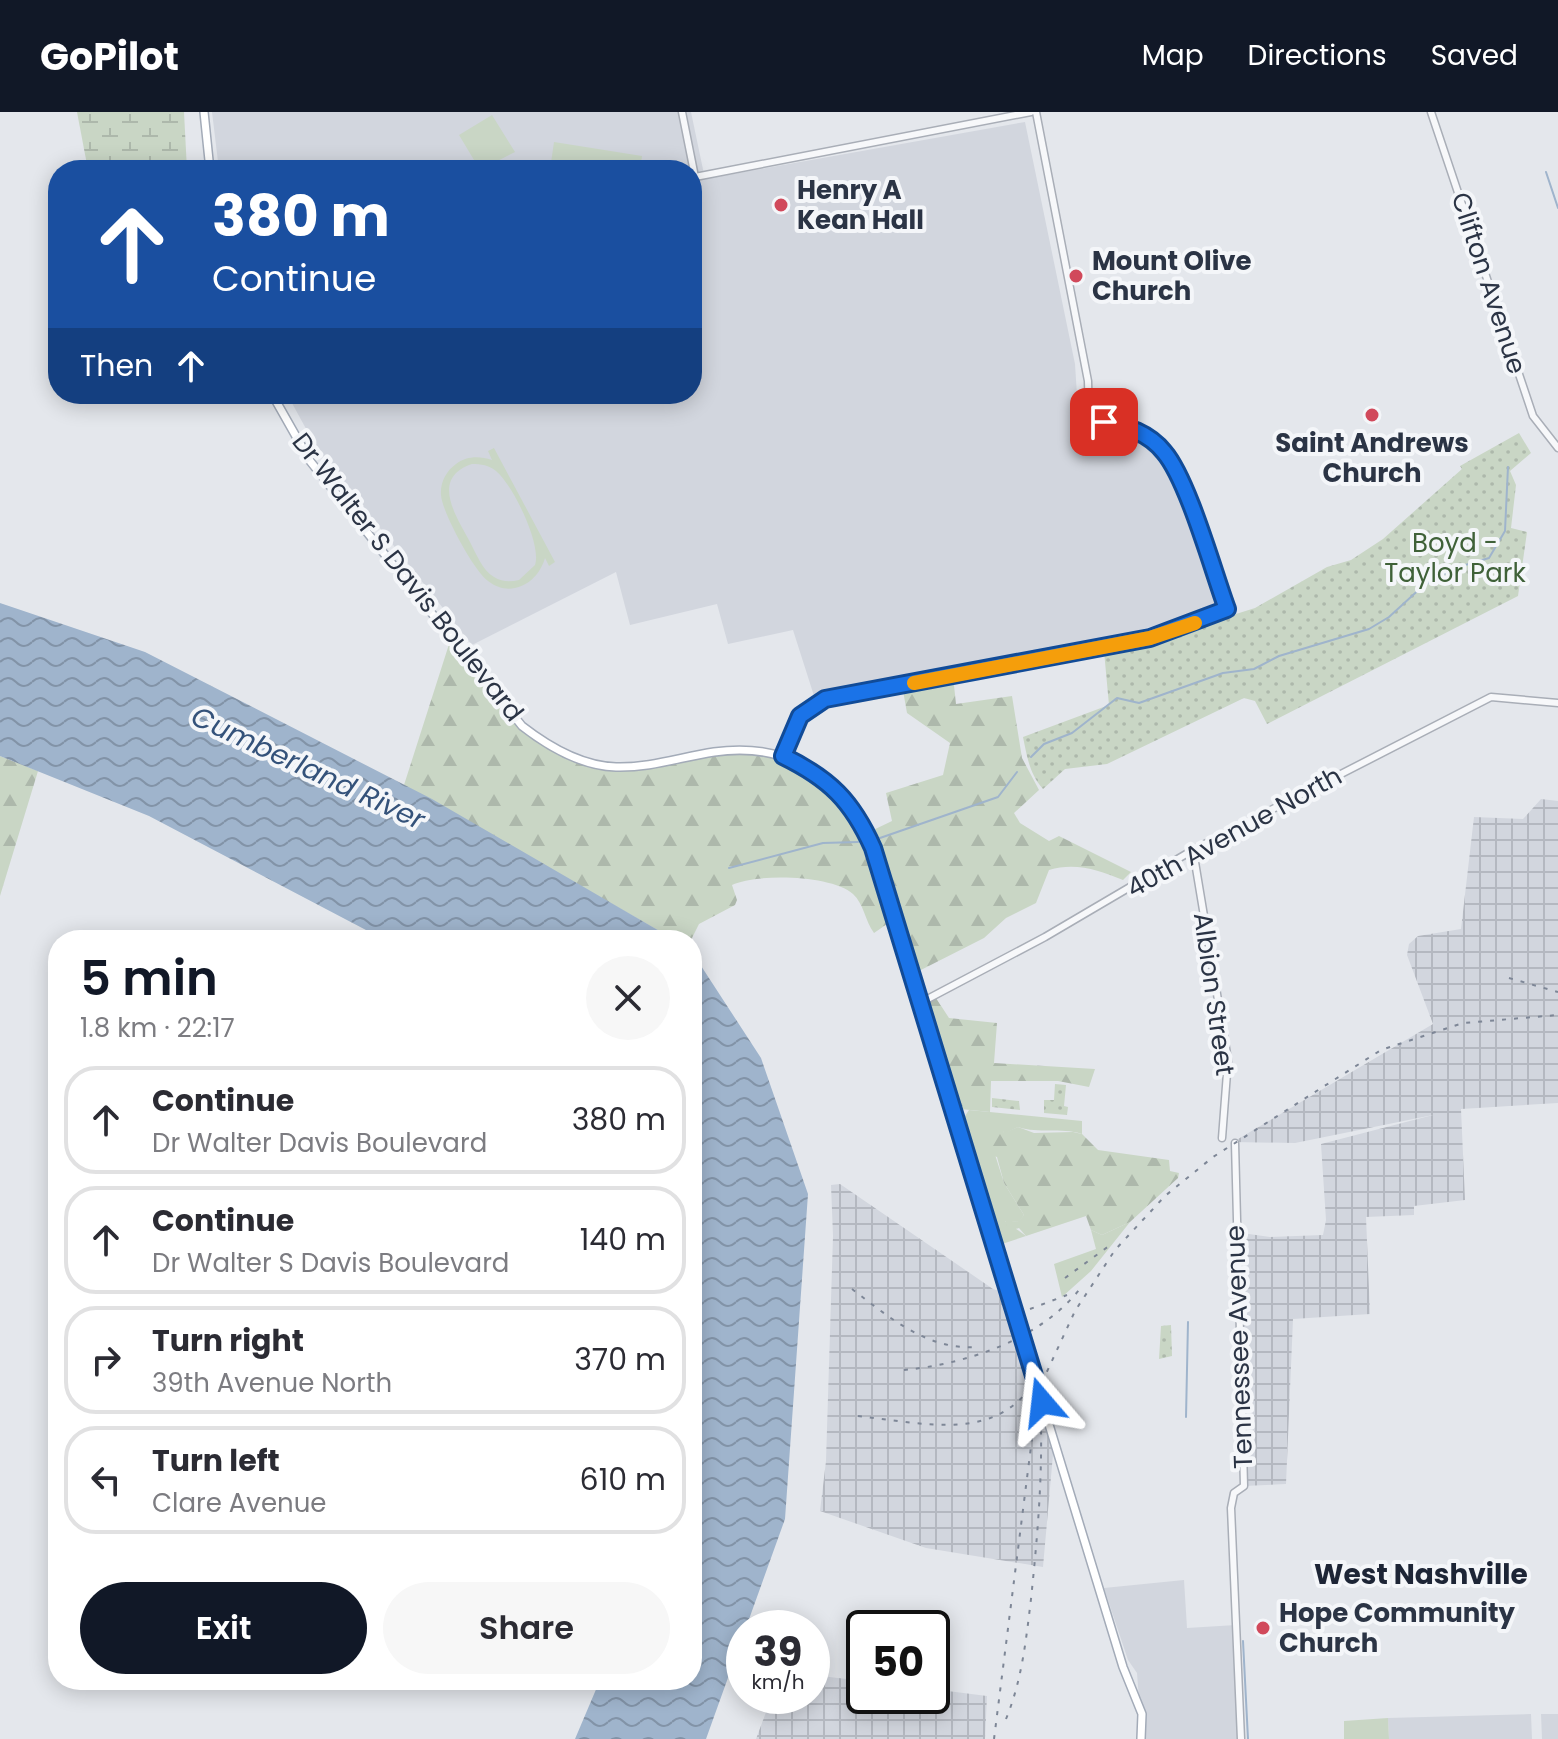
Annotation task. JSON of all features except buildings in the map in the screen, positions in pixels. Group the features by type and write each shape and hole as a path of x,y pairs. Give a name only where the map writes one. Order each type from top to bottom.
{"main road":[{"path":"204,112 209,160"},
{"name":"Dr Walter S Davis Boulevard","path":"278,404 310,461 378,548 522,726 550,748 614,767 725,751 783,756 831,784 858,814 873,848 1123,1667 1140,1705 1141,1739"}],"street":[{"path":"682,112 692,160"},
{"path":"702,176 1033,112 1088,381 1089,421 1131,428 1165,453 1200,531 1227,609 1150,638 825,699 800,716 783,756"},
{"name":"Clifton Avenue","path":"1431,112 1533,416 1558,448"},
{"name":"40th Avenue North","path":"920,1003 1045,937 1193,850 1491,697 1558,703"},
{"name":"Albion Street","path":"1193,850 1228,1060 1222,1138"},
{"name":"Tennessee Avenue","path":"1235,1143 1244,1486 1234,1493 1231,1508 1241,1739"}],"shaded area":[{"path":"212,112 691,112 701,160 218,160"},
{"path":"1025,122 1075,364 1079,426 1119,429 1154,447 1172,473 1221,606 1089,645 815,699 793,630 728,644 717,604 630,625 616,572 472,645 316,447 292,404 702,404 702,165 705,179"},
{"path":"1541,799 1558,801 1558,1103 1461,1109 1465,1200 1414,1206 1414,1215 1366,1217 1370,1314 1293,1319 1286,1484 1244,1486 1235,1232 1270,1237 1323,1235 1326,1220 1321,1144 1433,1115 1295,1143 1233,1142 1433,1024 1407,955 1409,944 1418,936 1461,929 1474,817 1523,819"},
{"path":"840,1184 993,1289 1018,1297 1055,1432 1043,1567 926,1548 820,1511 826,1461 833,1236 831,1185"},
{"path":"1184,1580 1187,1628 1236,1625 1241,1739 1142,1739 1137,1673 1128,1660 1104,1588"},
{"path":"830,1677 846,1679 846,1714 950,1714 950,1691 987,1696 985,1739 756,1739 765,1714 830,1714"},
{"path":"1531,1714 1532,1739 1389,1739 1388,1718"},
{"path":"1541,1714 1558,1714 1558,1739 1542,1739"}],"green space":[{"path":"77,112 184,112 186,160 86,160"},
{"path":"492,115 515,152 499,160 474,160 459,135"},
{"path":"554,142 642,156 641,160 551,160"},
{"name":"Boyd - Taylor Park","path":"1519,433 1531,453 1510,471 1516,485 1511,528 1527,532 1518,596 1267,724 1255,701 1244,698 1107,764 1065,769 1043,789 1038,783 1029,764 1023,737 1109,705 1104,651 1160,638 1255,608 1327,567 1351,560 1383,539 1462,469 1460,466"},
{"path":"494,448 555,562 549,566 545,558 530,581 514,588 497,586 482,575 453,527 441,495 443,482 452,467 469,458 492,460 488,451","holes":["472,464 491,467 503,478 530,530 535,565 519,580 500,580 486,570 453,510 449,488 452,478 459,470"]},
{"path":"451,638 522,726 550,748 614,767 735,750 783,756 831,784 867,833 892,821 886,793 943,775 950,743 907,713 902,685 953,676 956,704 1012,696 1022,758 1039,790 1014,813 1020,823 1049,841 1059,836 1131,872 1123,880 1087,868 1049,870 1036,903 1006,918 984,938 911,975 893,920 874,933 860,903 843,888 794,878 744,881 732,885 737,900 735,905 699,924 696,930 658,930 404,785"},
{"path":"0,756 38,771 0,896"},
{"path":"934,995 949,1018 997,1023 994,1063 1095,1069 1089,1087 1058,1081 991,1081 990,1112 951,1108 920,1003"},
{"path":"1055,1084 1066,1085 1064,1106 1068,1107 1067,1115 1044,1113 1044,1100 1054,1100"},
{"path":"992,1098 1019,1101 1020,1110 992,1107"},
{"path":"969,1110 1082,1121 1082,1134 1018,1127 1004,1134 1001,1124 991,1142 1004,1183 1024,1215 1019,1222 1005,1221 1026,1236 1002,1244 1009,1269 1002,1271 959,1125"},
{"path":"995,1124 1002,1124 1004,1133 1018,1127 1034,1133 1082,1134 1098,1150 1169,1160 1170,1171 1179,1173 1178,1178 1130,1222 1102,1235 1091,1230 1086,1216 1026,1236 1019,1228 1009,1231 1005,1220 1018,1222 1024,1215 1004,1183 997,1157 988,1154 990,1142 982,1142 980,1134"},
{"path":"1130,1222 1091,1271 1062,1297 1054,1264 1096,1249 1091,1230 1102,1235"},
{"path":"1171,1325 1172,1356 1159,1359 1161,1326"},
{"path":"1388,1718 1389,1739 1344,1739 1344,1721"}],"water":[{"name":"Cumberland River","path":"0,603 145,652 432,799 658,930 366,930 149,816 0,756"},
{"path":"702,967 761,1058 808,1194 785,1519 752,1610 726,1610 726,1683 706,1739 575,1739 596,1690 702,1690"}],"waterway":[{"path":"1546,172 1558,208"},
{"path":"1031,757 1044,744 1072,733 1117,698 1139,703 1223,673 1254,669 1279,656 1369,629 1389,617 1424,585 1455,568 1489,558 1505,531 1508,467"},
{"path":"880,838 998,797 1017,772"},
{"path":"729,868 823,843 858,842"},
{"path":"1186,1417 1188,1322"},
{"path":"1243,1641 1248,1739"}],"railway":[{"path":"1509,978 1558,992"},
{"path":"994,1739 1038,1391 1075,1311 1115,1250 1165,1196 1213,1157 1381,1050 1463,1023 1558,1015"},
{"path":"1065,1278 1113,1243"},
{"path":"852,1289 895,1321 926,1338 960,1347 979,1347"},
{"path":"904,1370 952,1362 1022,1336 1063,1308 1079,1290"},
{"path":"1030,1309 1067,1295"},
{"path":"858,1416 934,1425 982,1421 1003,1412 1022,1397 1038,1375"},
{"path":"1006,1719 1020,1675 1031,1599 1039,1513 1041,1427"}],"slow traffic":[{"path":"914,683 1150,638 1195,623"}],"place":[{"name":"Henry A Kean Hall","path":"781,205"},
{"name":"Mount Olive Church","path":"1076,276"},
{"name":"Saint Andrews Church","path":"1372,415"},
{"name":"Hope Community Church","path":"1263,1628"}],"district":[{"name":"West Nashville","path":"1421,1574"}],"route":[{"path":"1042,1402 873,848 858,814 831,784 783,756 800,716 825,699 1150,638 1208,619 1227,609 1200,531 1165,453 1139,432 1104,422"}]}
